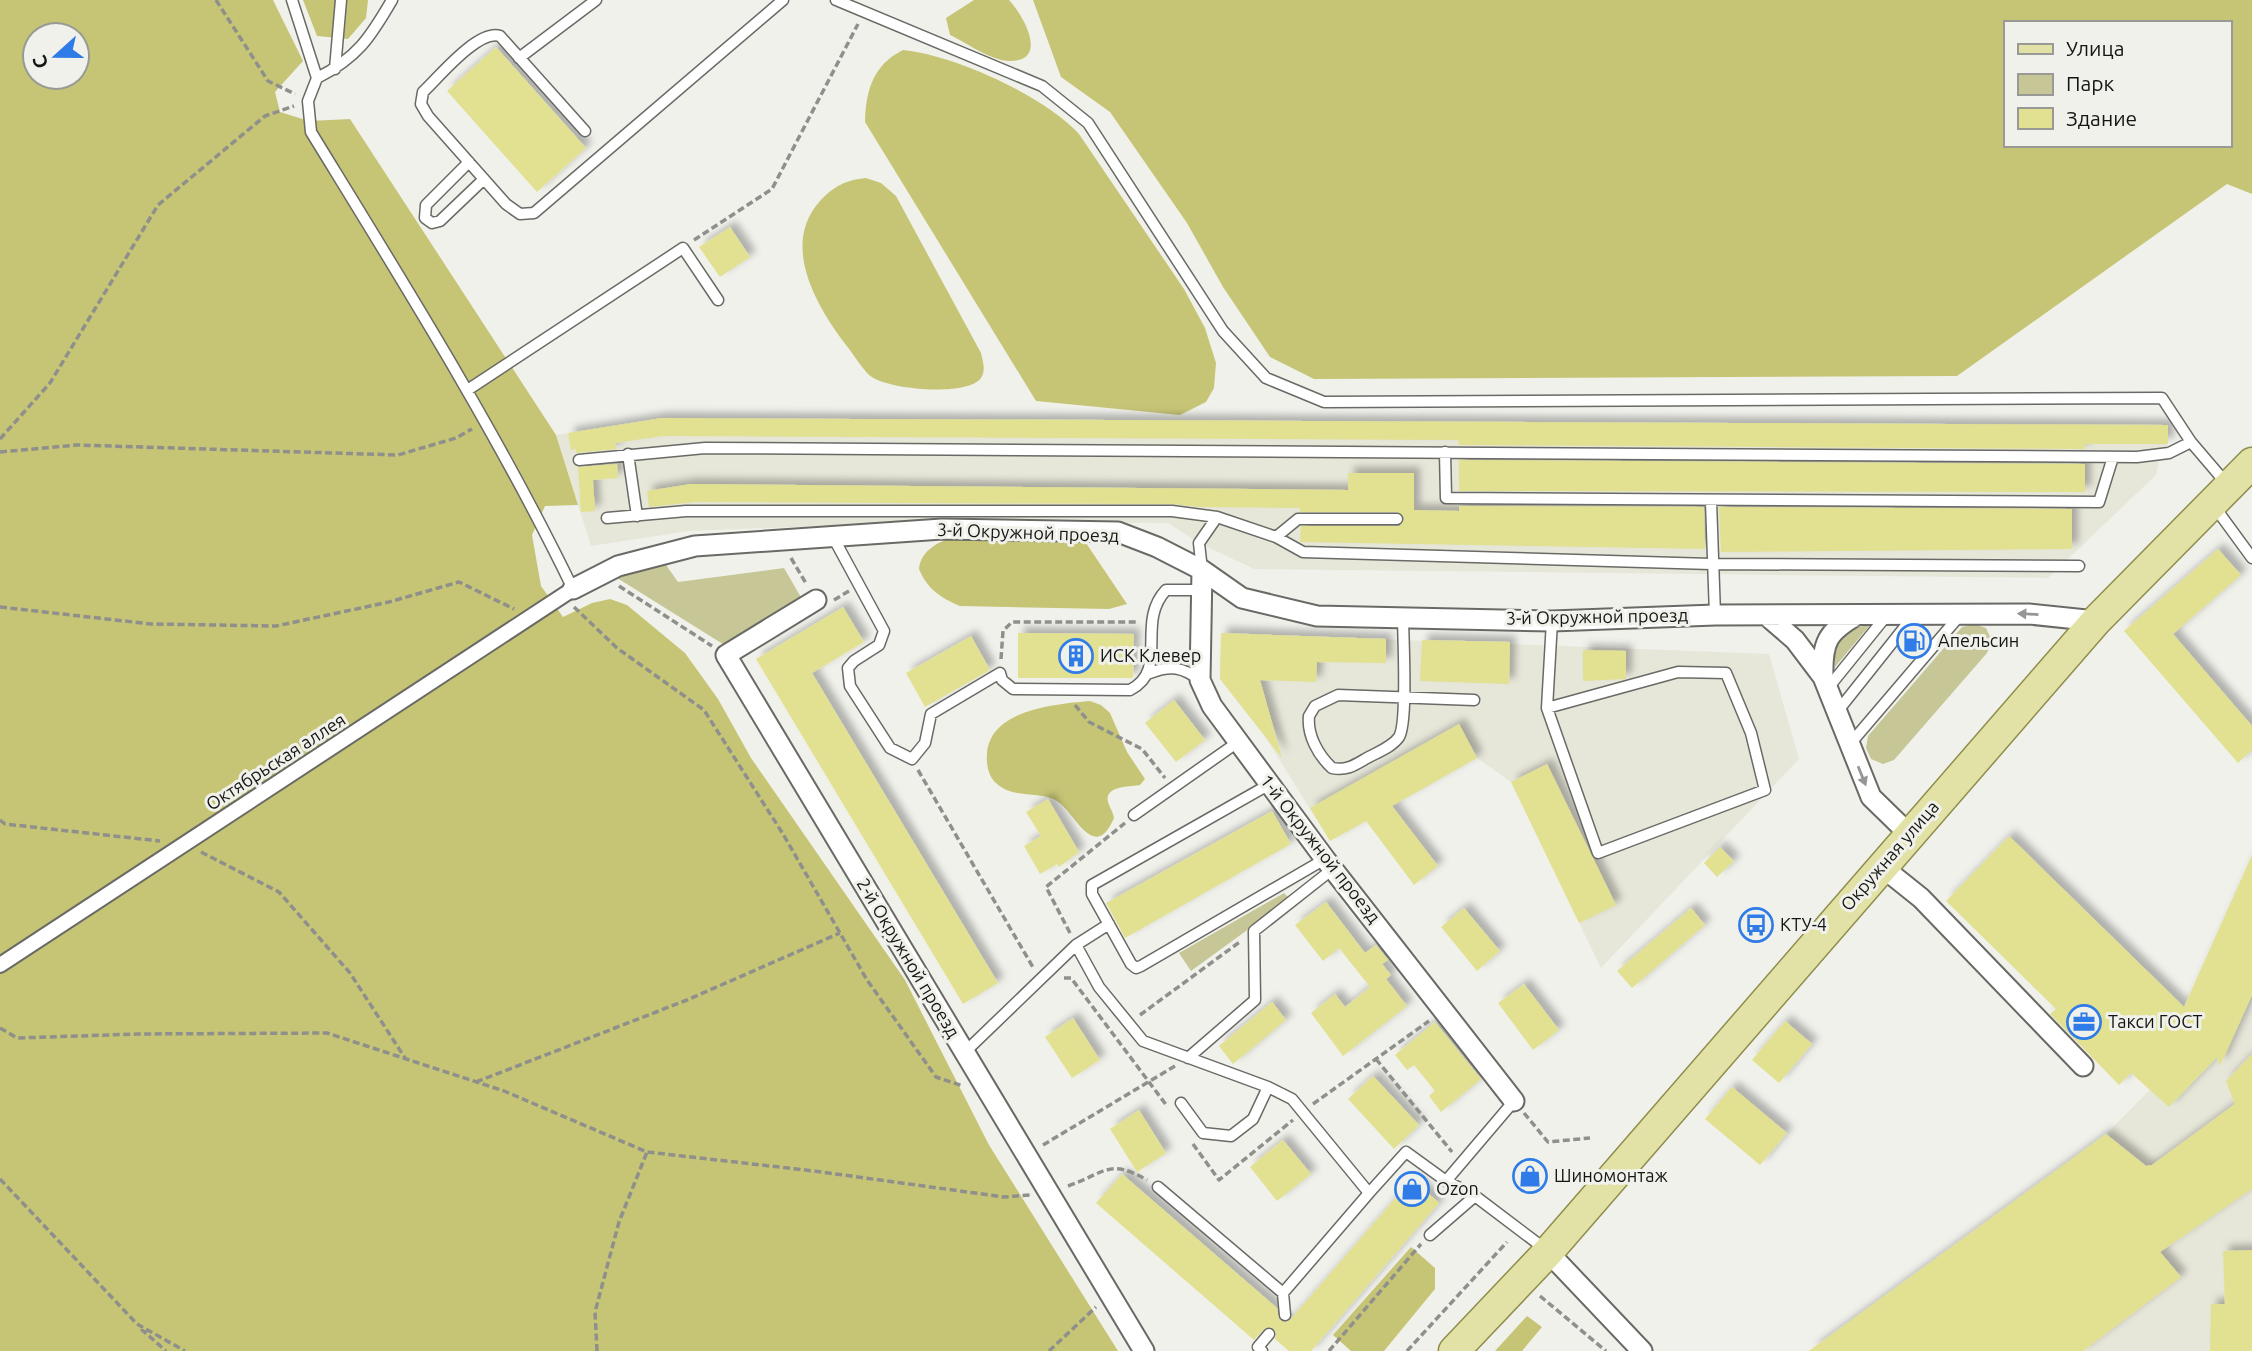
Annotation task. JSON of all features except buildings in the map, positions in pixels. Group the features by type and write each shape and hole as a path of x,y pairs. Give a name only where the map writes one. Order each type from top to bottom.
{"main road":[{"name":"Окружная улица","path":"1454,1351 1548,1252 2096,621 2252,463"}],"street":[{"name":"3-й Окружной проезд","path":"568,592 618,566 695,546 942,529 1118,532 1157,547 1202,570 1242,598 1317,616 1552,621 1715,615 2029,614 2096,621"},
{"name":"1-й Окружной проезд","path":"1202,570 1200,680 1212,706 1514,1101"},
{"name":"Октябрьская аллея","path":"0,965 568,592"},
{"path":"726,655 816,600"},
{"path":"1825,683 1822,649 1836,627 1858,614"},
{"path":"1766,615 1795,640 1825,683 1871,797 1909,834"},
{"name":"2-й Окружной проезд","path":"726,655 1144,1351"},
{"path":"1881,866 1921,898 2083,1066"},
{"path":"1548,1252 1642,1351"}],"lane":[{"path":"292,0 317,78 308,101 311,132 469,388 532,503 568,592"},
{"path":"335,69 341,0"},
{"path":"317,78 335,69 366,43 392,0"},
{"path":"519,58 596,0"},
{"path":"585,131 500,36 487,34 423,92 424,109 484,179 520,214 541,209 783,0"},
{"path":"836,0 1042,86 1088,123 1223,331 1266,378 1324,402 2162,398 2191,442 2252,558"},
{"path":"469,162 426,205 425,218 432,223 440,221 484,179"},
{"path":"469,388 683,247 718,300"},
{"path":"579,460 705,448 2113,457 2169,453 2191,442"},
{"path":"1446,452 1446,498 1711,501 2099,502 2113,457"},
{"path":"628,454 637,516"},
{"path":"1711,501 1711,564 1715,615"},
{"path":"607,518 686,511 1145,511 1216,517 1276,537 1303,552 1711,564 2079,566"},
{"path":"1202,570 1199,542 1216,517"},
{"path":"1276,537 1297,519 1397,519"},
{"path":"833,537 884,631 879,645 854,661 847,677 849,685 890,748 912,759 925,743 931,714 1000,673 1002,680 1013,689 1130,690 1142,684 1150,673 1169,666 1187,670 1200,680"},
{"path":"1150,673 1151,623 1155,602 1166,590 1203,590"},
{"path":"1825,683 1888,614"},
{"path":"1837,712 1914,614"},
{"path":"1850,744 1961,614"},
{"path":"1403,616 1402,698 1402,727 1394,742 1349,768 1332,768 1325,762 1307,729 1308,716 1315,706 1338,695 1402,698 1474,700"},
{"path":"1546,708 1678,672 1726,673 1751,733 1765,790 1598,853 1546,708 1552,621"},
{"path":"1134,815 1238,742"},
{"path":"1270,784 1092,885 1092,894 1136,968 1330,863"},
{"path":"1188,1058 1255,1000 1254,931 1330,863"},
{"path":"965,1052 1076,945 1109,924"},
{"path":"1076,945 1099,987 1143,1041 1268,1087 1292,1099 1369,1193"},
{"path":"1181,1103 1203,1133 1231,1136 1253,1119 1268,1087"},
{"path":"1446,1181 1514,1101"},
{"path":"1283,1293 1406,1152 1446,1181 1475,1196 1548,1252"},
{"path":"1158,1187 1283,1293 1285,1315"},
{"path":"1430,1235 1475,1196"},
{"path":"1262,1351 1258,1347 1269,1334"}],"path":[{"path":"216,0 268,81 308,101"},
{"path":"683,247 772,189 864,11"},
{"path":"0,439 50,383 159,205 265,116 308,101"},
{"path":"0,452 77,445 398,455 456,438 487,422"},
{"path":"601,574 726,655"},
{"path":"0,607 151,624 276,626 389,603 459,582 531,618"},
{"path":"568,592 617,648 704,710 783,834 867,980 936,1077 990,1094"},
{"path":"1000,673 1003,631 1012,622 1151,623"},
{"path":"1063,689 1090,722 1142,749 1173,788"},
{"path":"0,820 5,824 186,844 279,892 350,973 405,1059"},
{"path":"1129,1023 1254,931"},
{"path":"476,1082 687,1000 840,933"},
{"path":"1303,1111 1444,1010"},
{"path":"0,1028 17,1038 327,1033 476,1082 647,1152 1004,1197 1049,1193 1094,1177 1112,1166 1131,1171 1158,1187"},
{"path":"1027,1155 1188,1058"},
{"path":"1376,1059 1461,1163"},
{"path":"1514,1101 1548,1142 1590,1138"},
{"path":"597,1351 595,1312 619,1223 647,1152"},
{"path":"0,1179 137,1324 166,1351"},
{"path":"1329,1351 1430,1235"},
{"path":"1407,1351 1507,1242"},
{"path":"1049,1351 1110,1294"},
{"path":"1537,1294 1605,1351"},
{"path":"137,1324 185,1351"}],"shaded area":[{"path":"0,0 273,0 303,61 275,92 280,112 309,121 350,119 556,435 578,505 545,506 532,535 541,586 563,617 592,603 610,599 627,605 685,653 718,699 751,758 905,980 989,1145 1118,1351 0,1351"},
{"path":"303,0 368,0 366,18 348,39 317,36"},
{"path":"974,0 1009,0 1021,16 1030,36 1028,54 1022,59 1003,60 987,55 950,35 946,18"},
{"path":"1033,0 2252,0 2252,194 2227,184 1957,376 1314,379 1270,357 1223,287 1187,223 1110,112 1061,77"},
{"path":"903,50 947,60 997,80 1044,106 1079,134 1184,289 1205,328 1216,363 1214,388 1206,402 1180,415 1036,401 865,122 867,99 873,80 885,63"},
{"path":"866,178 881,183 896,196 981,353 983,372 981,378 973,384 944,389 908,388 869,375 835,330 814,294 803,256 803,237 808,218 830,191 846,182"},
{"path":"662,418 2168,425 2168,444 2161,454 2156,475 2048,578 1254,569 1199,543 1168,523 945,521 689,531 591,546 556,435"},
{"path":"956,537 1086,543 1127,604 1109,609 960,606 935,592 919,569 920,562 932,547"},
{"path":"1221,633 1769,654 1799,759 1601,968 1511,782 1477,758 1330,841 1264,735 1220,679"},
{"path":"1090,701 1101,705 1110,713 1127,752 1145,779 1140,785 1110,792 1108,802 1114,818 1107,831 1099,836 1092,836 1085,831 1057,801 1003,788 991,777 987,761 991,738 1013,718 1044,707"},
{"path":"2252,855 2252,1351 1809,1351 2106,1134 2208,1031"},
{"path":"1411,1247 1435,1268 1435,1289 1384,1351 1351,1351 1333,1335"},
{"path":"1527,1316 1542,1327 1522,1351 1495,1351"}],"green space":[{"path":"666,565 678,582 784,568 802,599 726,646 614,576"},
{"path":"1974,624 1986,628 1992,641 1987,653 1894,760 1883,764 1871,759 1866,748 1868,736 1962,627"},
{"path":"1870,625 1835,667 1836,648 1841,636 1852,629"},
{"path":"1284,893 1290,899 1191,971 1179,953"}],"place":[{"name":"Апельсин","path":"1914,641"},
{"name":"ИСК Клевер","path":"1076,656"},
{"name":"КТУ-4","path":"1756,925"},
{"name":"Такси ГОСТ","path":"2084,1022"},
{"name":"Шиномонтаж","path":"1530,1176"},
{"name":"Ozon","path":"1412,1189"}]}
